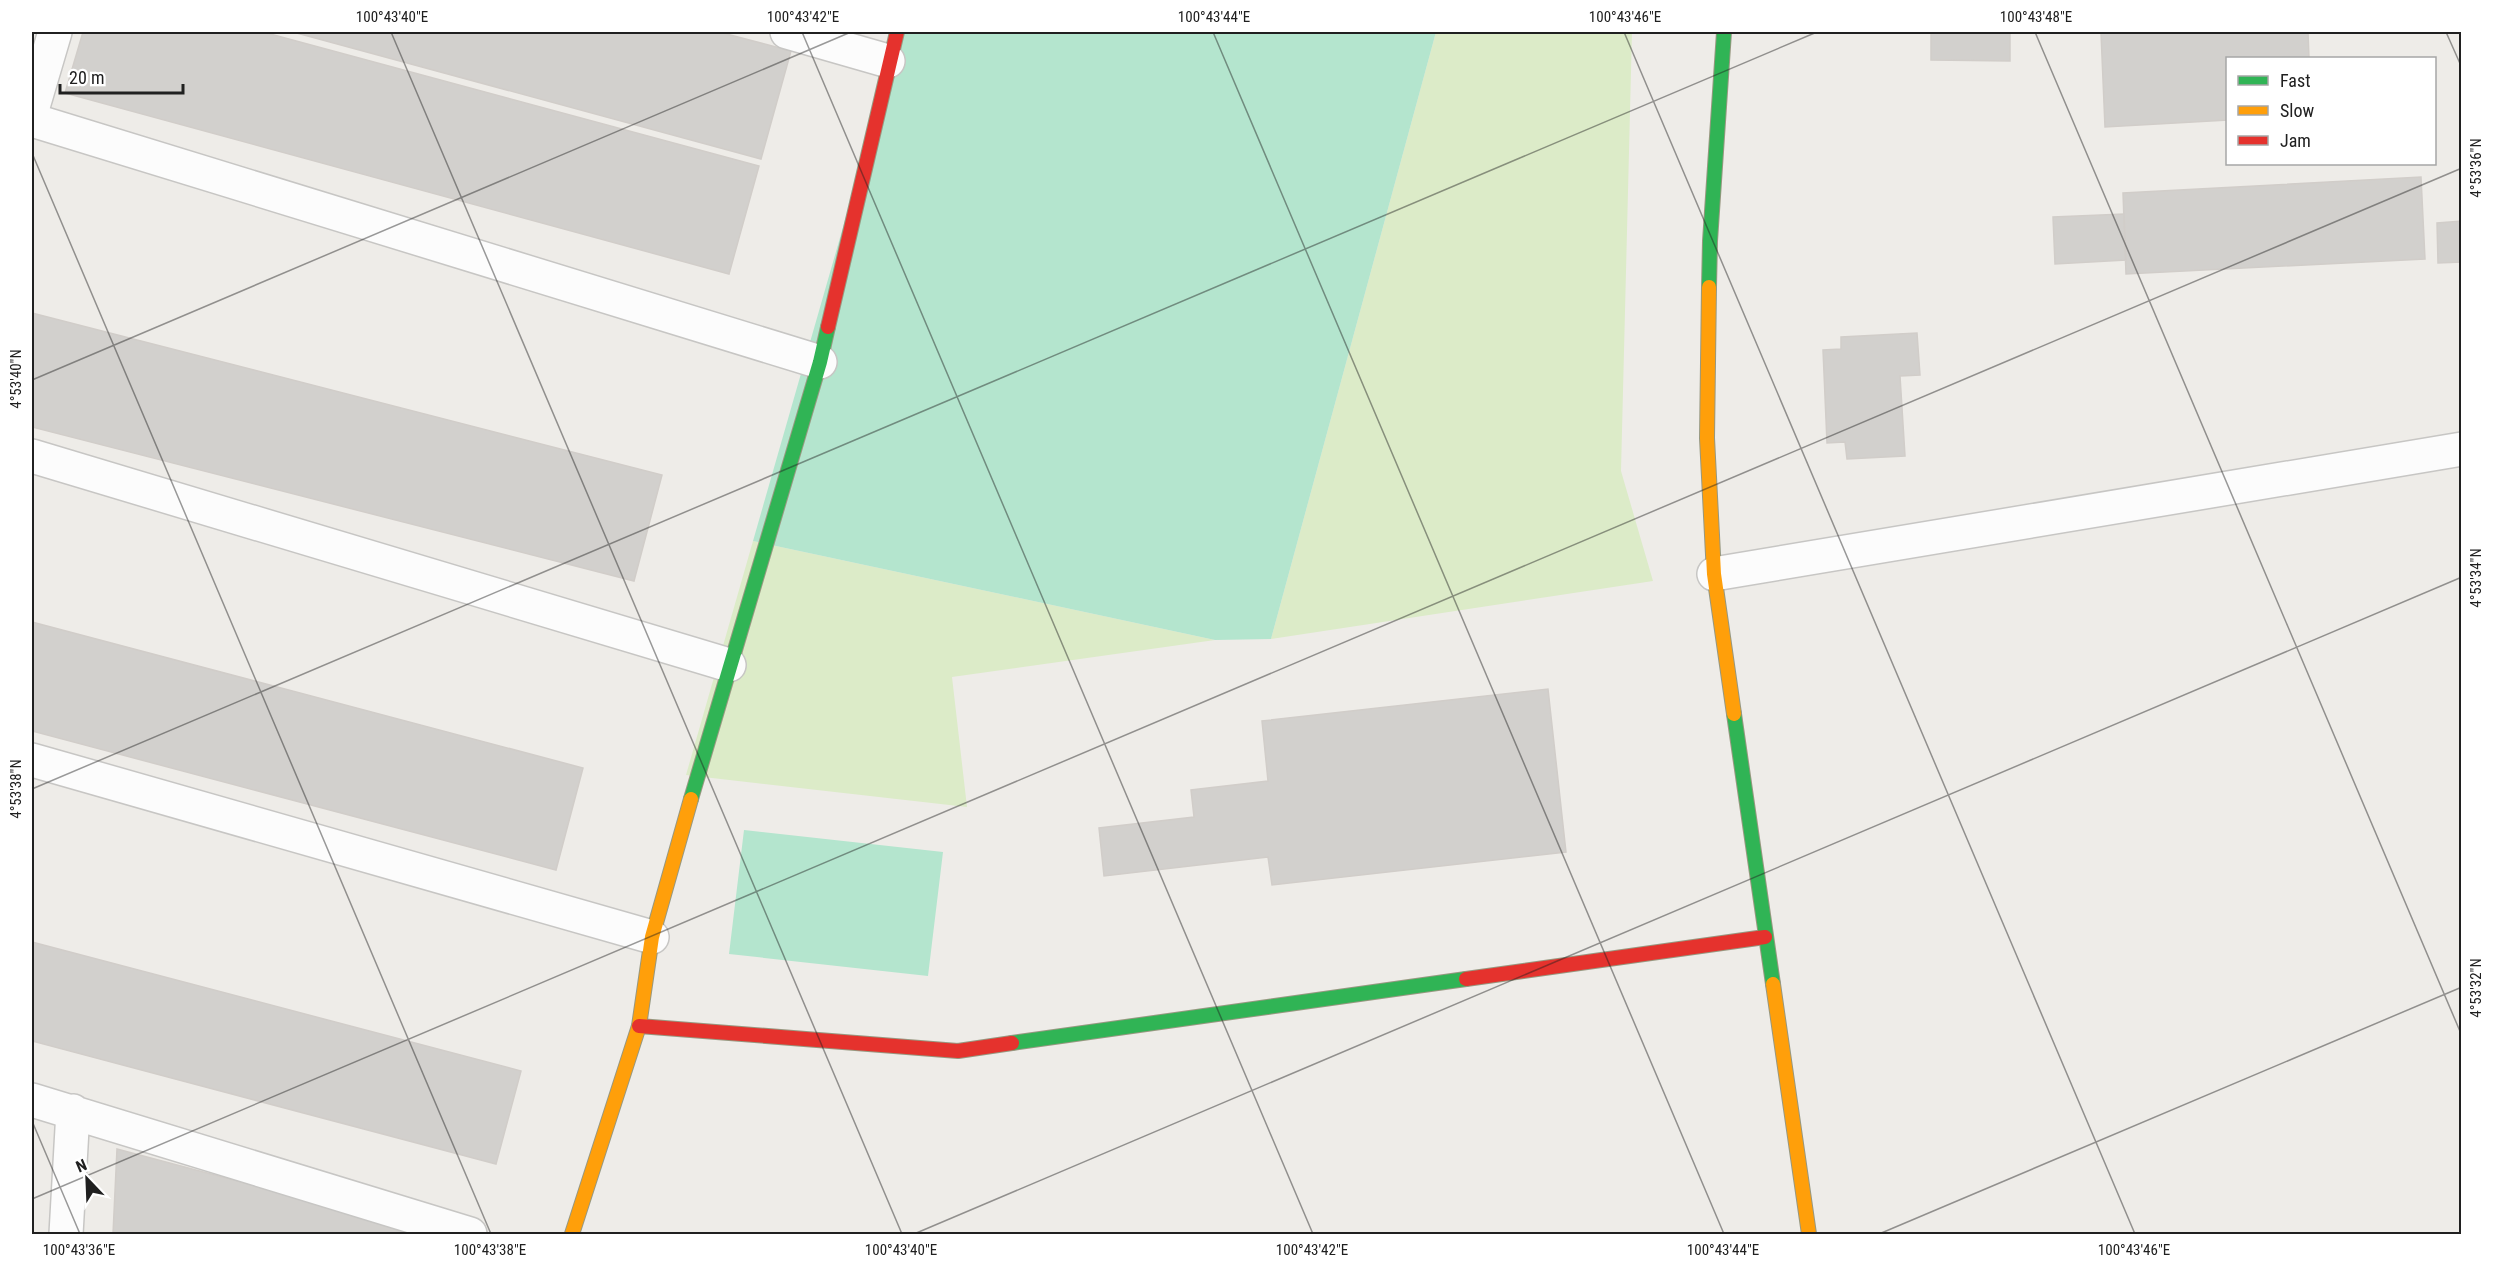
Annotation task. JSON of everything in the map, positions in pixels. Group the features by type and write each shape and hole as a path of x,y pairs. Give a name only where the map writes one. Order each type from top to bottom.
{"street":[{"path":"32,110 54,32"},
{"path":"572,1234 639,1026 652,937 729,665 820,362 892,46 787,32"},
{"path":"1724,32 1710,241 1707,438 1714,574 1764,937 1809,1234"},
{"path":"32,120 820,362"},
{"path":"1714,574 2462,449"},
{"path":"32,456 729,665"},
{"path":"32,760 652,937"},
{"path":"639,1026 958,1051 1764,937"},
{"path":"32,1100 470,1234"},
{"path":"66,1234 73,1111"}],"green space":[{"path":"899,32 1436,32 1271,639 1215,640 753,541"},
{"path":"1436,32 1632,32 1621,471 1653,581 1271,639"},
{"path":"753,541 1215,640 952,677 967,807 686,775"},
{"path":"744,830 943,852 928,976 729,954"}],"building":[{"path":"83,32 263,32 759,166 729,274 65,93"},
{"path":"293,32 719,32 791,51 761,159"},
{"path":"1931,32 2010,32 2010,61 1931,60"},
{"path":"2308,32 2309,57 2226,57 2226,120 2105,127 2101,33"},
{"path":"2421,177 2425,259 2126,274 2123,193"},
{"path":"2124,214 2126,260 2055,264 2053,217"},
{"path":"2462,221 2462,262 2438,263 2437,223"},
{"path":"32,313 662,475 634,581 32,427"},
{"path":"1917,333 1920,375 1900,376 1905,456 1847,459 1845,442 1827,443 1823,350 1841,349 1841,337"},
{"path":"32,622 583,768 556,870 32,731"},
{"path":"1548,689 1566,852 1272,885 1268,857 1104,876 1099,828 1194,817 1191,790 1268,781 1262,721"},
{"path":"32,942 521,1071 496,1164 32,1041"},
{"path":"117,1149 437,1234 113,1234"}],"traffic: fast":[{"path":"1709,287 1724,32"},
{"path":"691,799 820,362 828,327"},
{"path":"1734,714 1773,984"},
{"path":"1012,1043 1466,979"}],"traffic: slow":[{"path":"1709,287 1707,438 1714,574 1734,714"},
{"path":"572,1234 639,1026 652,937 691,799"},
{"path":"1773,984 1809,1234"}],"traffic: jam":[{"path":"828,327 897,32"},
{"path":"1466,979 1765,937"},
{"path":"639,1026 958,1051 1012,1043"}]}
